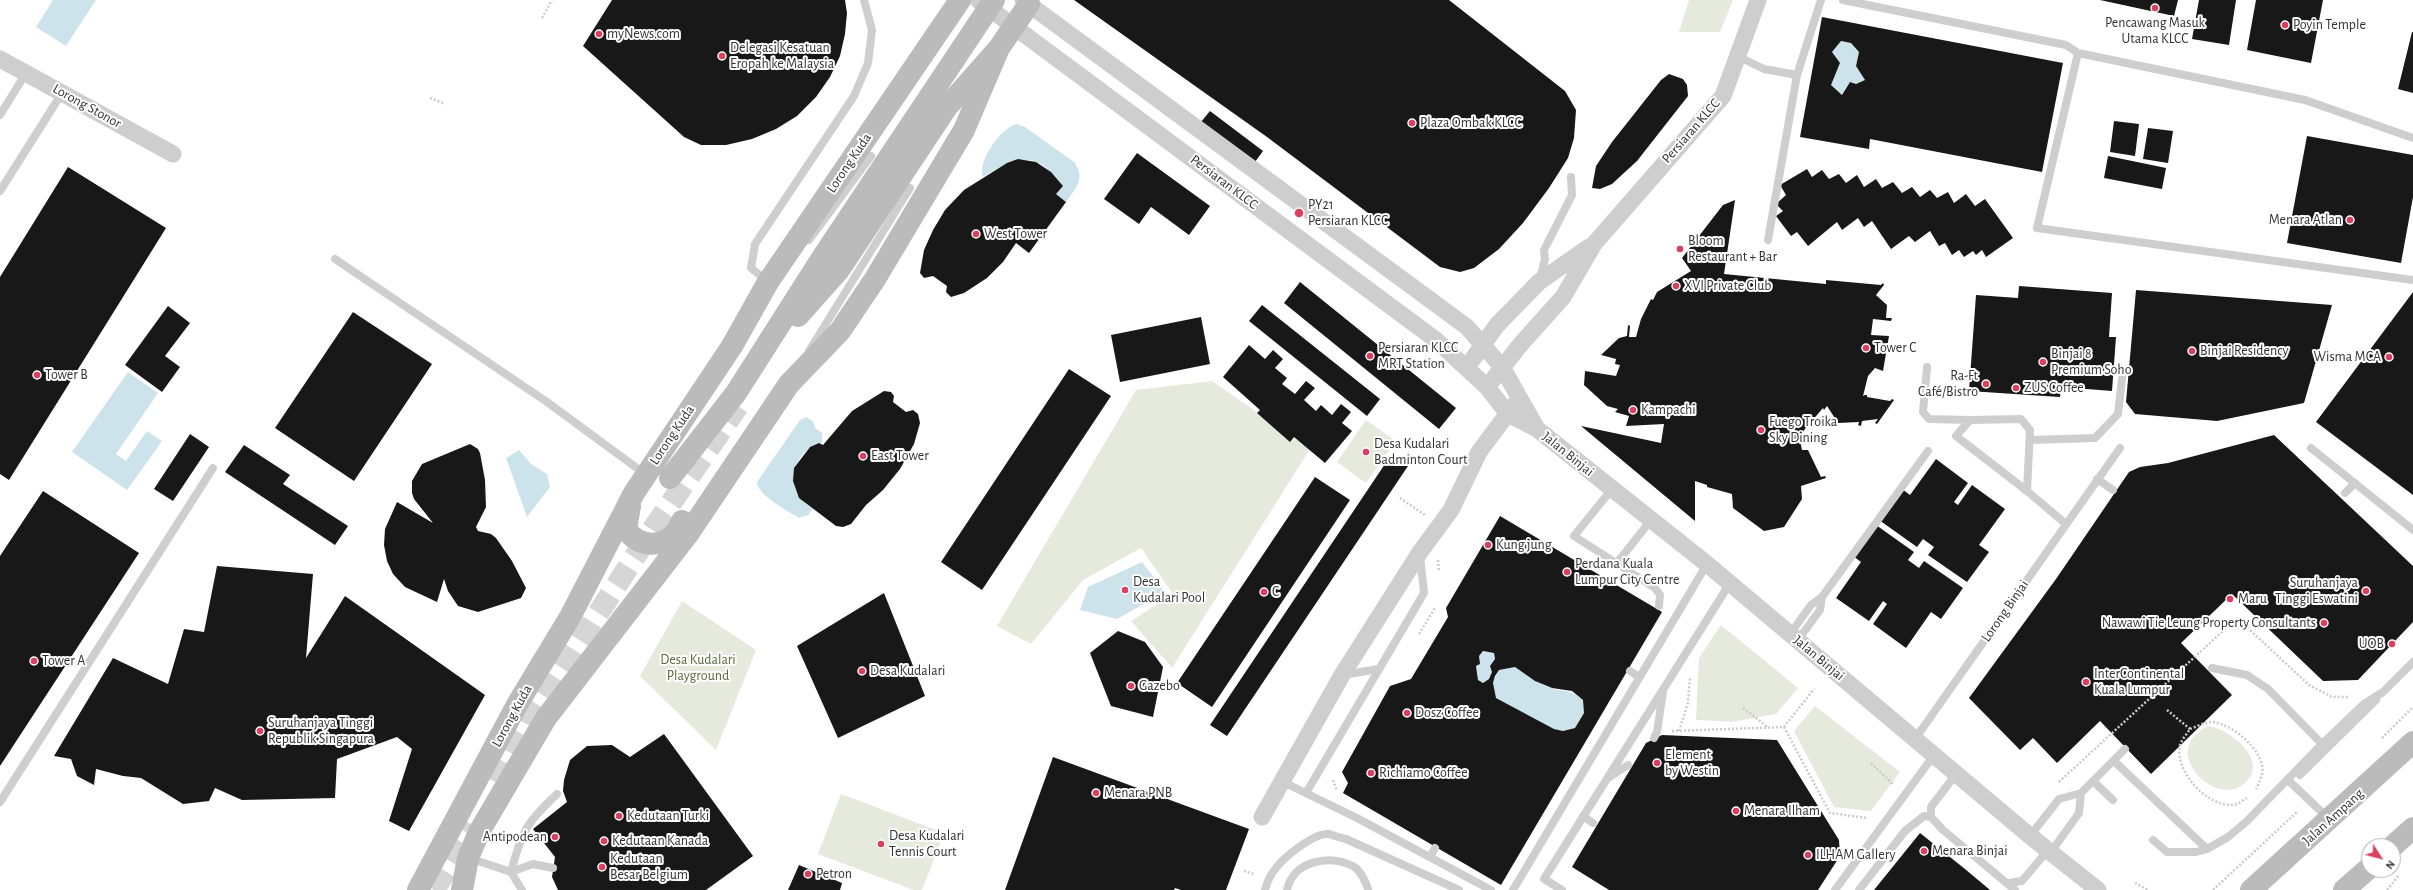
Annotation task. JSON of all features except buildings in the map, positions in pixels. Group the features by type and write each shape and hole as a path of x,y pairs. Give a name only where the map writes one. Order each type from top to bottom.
{"street":[{"name":"Lorong Kuda","path":"418,890 518,703 570,617 634,493 960,0"},
{"name":"Persiaran KLCC","path":"1487,387 1502,367 1563,297 1594,244 1723,96 1736,55 1750,24 1758,0"},
{"name":"Persiaran KLCC","path":"987,2 1014,25 1436,340 1487,387 1508,414 1537,429"},
{"path":"670,478 736,393 987,2"},
{"name":"Persiaran KLCC","path":"1026,2 1084,47 1467,327 1502,367 1537,429"},
{"path":"745,395 794,319 838,270 947,107 999,48 1014,25 1026,2"},
{"path":"462,890 468,858 479,832 546,718 688,534 789,384 840,331 875,279 964,130 999,48"},
{"name":"Lorong Stonor","path":"0,59 173,154"},
{"name":"Persiaran KLCC","path":"1467,367 1497,324 1540,282 1594,244"},
{"path":"1262,817 1281,781 1342,676 1420,552 1451,510 1479,452 1520,399"},
{"name":"Jalan Binjai","path":"1537,429 1730,583 2030,836 2098,890"},
{"path":"634,493 626,529 631,536 639,542 652,544 664,541 675,534 691,510 713,496"},
{"name":"Jalan Ampang","path":"2251,890 2330,820 2413,742"},
{"path":"2344,890 2361,875"}],"lane":[{"path":"776,279 751,268 755,244 854,96 868,63 872,30 864,0"},
{"path":"1768,240 1796,75 1821,0"},
{"path":"1843,0 2066,45 2078,53 2305,100 2413,138"},
{"path":"2078,53 2037,228 2413,280"},
{"path":"1736,55 1764,69 1796,75"},
{"path":"0,115 26,73"},
{"path":"0,191 62,93"},
{"path":"806,244 871,156"},
{"path":"1540,282 1545,259 1544,250 1572,195 1571,177"},
{"path":"789,384 910,188"},
{"path":"335,259 548,402 646,474"},
{"path":"1926,367 1924,412 1929,418 1970,420 2021,419 2030,430 2027,491"},
{"path":"2030,440 2095,438 2118,414 2123,370"},
{"path":"1970,420 1956,436 2027,491 2066,524"},
{"name":"Lorong Binjai","path":"1915,739 2120,448"},
{"path":"2311,448 2413,530"},
{"path":"1794,637 1811,605 1822,597 1928,451"},
{"path":"0,802 213,468"},
{"path":"2097,479 2113,490"},
{"path":"2345,493 2355,483"},
{"path":"1612,489 1574,536 1617,563 1658,592 1659,606"},
{"path":"1617,563 1651,520"},
{"path":"1306,793 1378,668 1424,593 1420,552"},
{"path":"1513,890 1706,564"},
{"path":"1562,890 1544,879 1730,583"},
{"path":"2153,840 2167,852 2196,852 2207,849 2228,837 2290,782 2413,662"},
{"path":"1342,676 1378,668"},
{"path":"2212,668 2247,675 2268,690 2322,744"},
{"path":"1630,671 1639,677"},
{"path":"1655,735 1663,689"},
{"path":"2290,782 2322,744 2364,704 2383,692"},
{"path":"2030,836 2059,799 2081,794 2125,750"},
{"path":"1835,890 1934,755"},
{"path":"2114,761 2207,849"},
{"path":"1606,780 1628,765"},
{"path":"1931,817 1931,807 1956,774"},
{"path":"1281,781 1491,890"},
{"path":"2094,782 2113,800"},
{"path":"2290,782 2330,820"},
{"path":"522,890 511,872 520,838 533,817 557,794"},
{"path":"2009,883 2022,881 2049,851 2079,813 2081,794"},
{"path":"1583,816 1593,822"},
{"path":"1859,890 1905,831 1924,816 1931,817 1943,830 2009,883 2015,890"},
{"path":"1265,890 1268,879 1277,866 1296,850 1313,839 1327,834 1346,839 1459,890"},
{"path":"1430,857 1435,848"},
{"path":"468,858 511,872 533,864 553,868"},
{"path":"1287,890 1289,882 1297,870 1309,863 1326,861 1340,862 1354,867 1363,877 1368,889"}],"path":[{"path":"542,18 552,0"},
{"path":"430,98 445,104"},
{"path":"1406,368 1411,363"},
{"path":"1400,498 1427,516"},
{"path":"2054,787 2237,618 2309,685 2332,697 2358,697 2364,704"},
{"path":"1784,727 1814,689"},
{"path":"1743,708 1768,727"},
{"path":"2168,710 2190,729"},
{"path":"2212,722 2233,731 2253,748 2262,765 2262,777 2254,794 2234,806 2225,804 2213,800 2188,779 2182,768 2179,755 2180,743 2190,729 2212,722"},
{"path":"1655,735 1784,727"},
{"path":"1784,727 1830,813 1873,819"},
{"path":"1871,763 1896,787 1899,782"},
{"path":"2213,890 2302,807"},
{"path":"2387,890 2396,878"},
{"path":"2135,883 2148,890"}],"green space":[{"path":"1689,0 1733,0 1720,32 1679,32"},
{"path":"1212,381 1310,449 1172,668 1131,621 1173,594 1141,548 1083,580 1031,644 997,626 1136,390"},
{"name":"Desa Kudalari Badminton Court","path":"1366,420 1396,441 1366,483 1337,462"},
{"name":"Desa Kudalari Playground","path":"682,601 756,650 716,750 640,676"},
{"path":"1721,625 1798,688 1776,714 1732,722 1696,720 1699,658"},
{"path":"1815,706 1900,772 1871,811 1834,807 1794,731"},
{"path":"2209,726 2218,729 2237,740 2250,756 2253,765 2252,774 2245,783 2233,789 2220,789 2207,783 2196,773 2189,761 2188,748 2194,736"},
{"name":"Desa Kudalari Tennis Court","path":"841,794 944,833 922,890 914,890 818,854"}],"water":[{"path":"53,0 96,0 66,46 36,27"},
{"path":"1841,41 1851,43 1859,52 1856,66 1865,80 1856,84 1850,82 1842,95 1831,85 1840,64 1832,52"},
{"path":"1017,124 1025,127 1074,162 1078,168 1078,183 1066,202 1056,194 1062,186 1052,173 1042,165 1033,161 1014,161 983,177 983,163 992,146 1004,131"},
{"path":"128,372 158,393 116,454 126,461 147,431 162,441 127,490 72,452"},
{"path":"806,417 813,421 815,428 822,433 822,443 814,445 808,449 795,468 794,483 796,490 800,497 813,509 808,515 799,518 767,497 758,487 757,482 800,420"},
{"path":"519,450 531,464 547,474 550,487 527,517 506,458"},
{"name":"Desa Kudalari Pool","path":"1142,562 1165,592 1117,619 1080,610 1088,587"},
{"path":"1483,651 1494,653 1495,659 1490,666 1492,672 1489,679 1483,683 1478,680 1476,666 1480,664 1479,656"},
{"path":"1515,667 1541,684 1570,692 1583,700 1584,713 1575,728 1563,731 1554,729 1496,698 1493,684 1499,670"}],"tunnel":[{"path":"497,783 538,706 653,529 738,406"},
{"path":"434,890 474,826"}],"place":[{"name":"Pencawang Masuk Utama KLCC","path":"2155,8"},
{"name":"Poyin Temple","path":"2285,25"},
{"name":"myNews.com","path":"599,34"},
{"name":"Delegasi Kesatuan Eropah ke Malaysia","path":"722,56"},
{"name":"Plaza Ombak KLCC","path":"1412,123"},
{"name":"PY21 Persiaran KLCC","path":"1299,213"},
{"name":"Menara Atlan","path":"2350,220"},
{"name":"West Tower","path":"976,234"},
{"name":"Bloom Restaurant + Bar","path":"1680,249"},
{"name":"XVI Private Club","path":"1676,286"},
{"name":"Tower C","path":"1866,348"},
{"name":"Binjai Residency","path":"2192,351"},
{"name":"Persiaran KLCC MRT Station","path":"1370,356"},
{"name":"Wisma MCA","path":"2389,357"},
{"name":"Binjai 8 Premium Soho","path":"2043,362"},
{"name":"Tower B","path":"37,375"},
{"name":"Ra-Ft Café/Bistro","path":"1986,384"},
{"name":"ZUS Coffee","path":"2016,388"},
{"name":"Kampachi","path":"1633,410"},
{"name":"Fuego Troika Sky Dining","path":"1761,430"},
{"name":"Desa Kudalari Badminton Court","path":"1366,452"},
{"name":"East Tower","path":"863,456"},
{"name":"Kung jung","path":"1488,545"},
{"name":"Perdana Kuala Lumpur City Centre","path":"1567,572"},
{"name":"Desa Kudalari Pool","path":"1125,590"},
{"name":"Suruhanjaya Tinggi Eswatini","path":"2366,591"},
{"name":"C","path":"1264,592"},
{"name":"Maru","path":"2230,599"},
{"name":"Nawawi Tie Leung Property Consultants","path":"2324,623"},
{"name":"UOB","path":"2392,644"},
{"name":"Tower A","path":"34,661"},
{"name":"Desa Kudalari","path":"862,671"},
{"name":"InterContinental Kuala Lumpur","path":"2086,682"},
{"name":"Gazebo","path":"1131,686"},
{"name":"Dosz Coffee","path":"1407,713"},
{"name":"Suruhanjaya Tinggi Republik Singapura","path":"260,731"},
{"name":"Element by Westin","path":"1657,763"},
{"name":"Richiamo Coffee","path":"1371,773"},
{"name":"Menara PNB","path":"1096,793"},
{"name":"Menara Ilham","path":"1736,811"},
{"name":"Kedutaan Turki","path":"619,816"},
{"name":"Antipodean","path":"555,837"},
{"name":"Kedutaan Kanada","path":"604,841"},
{"name":"Desa Kudalari Tennis Court","path":"881,844"},
{"name":"Menara Binjai","path":"1924,851"},
{"name":"ILHAM Gallery","path":"1808,855"},
{"name":"Kedutaan Besar Belgium","path":"602,867"},
{"name":"Petron","path":"808,874"}]}
